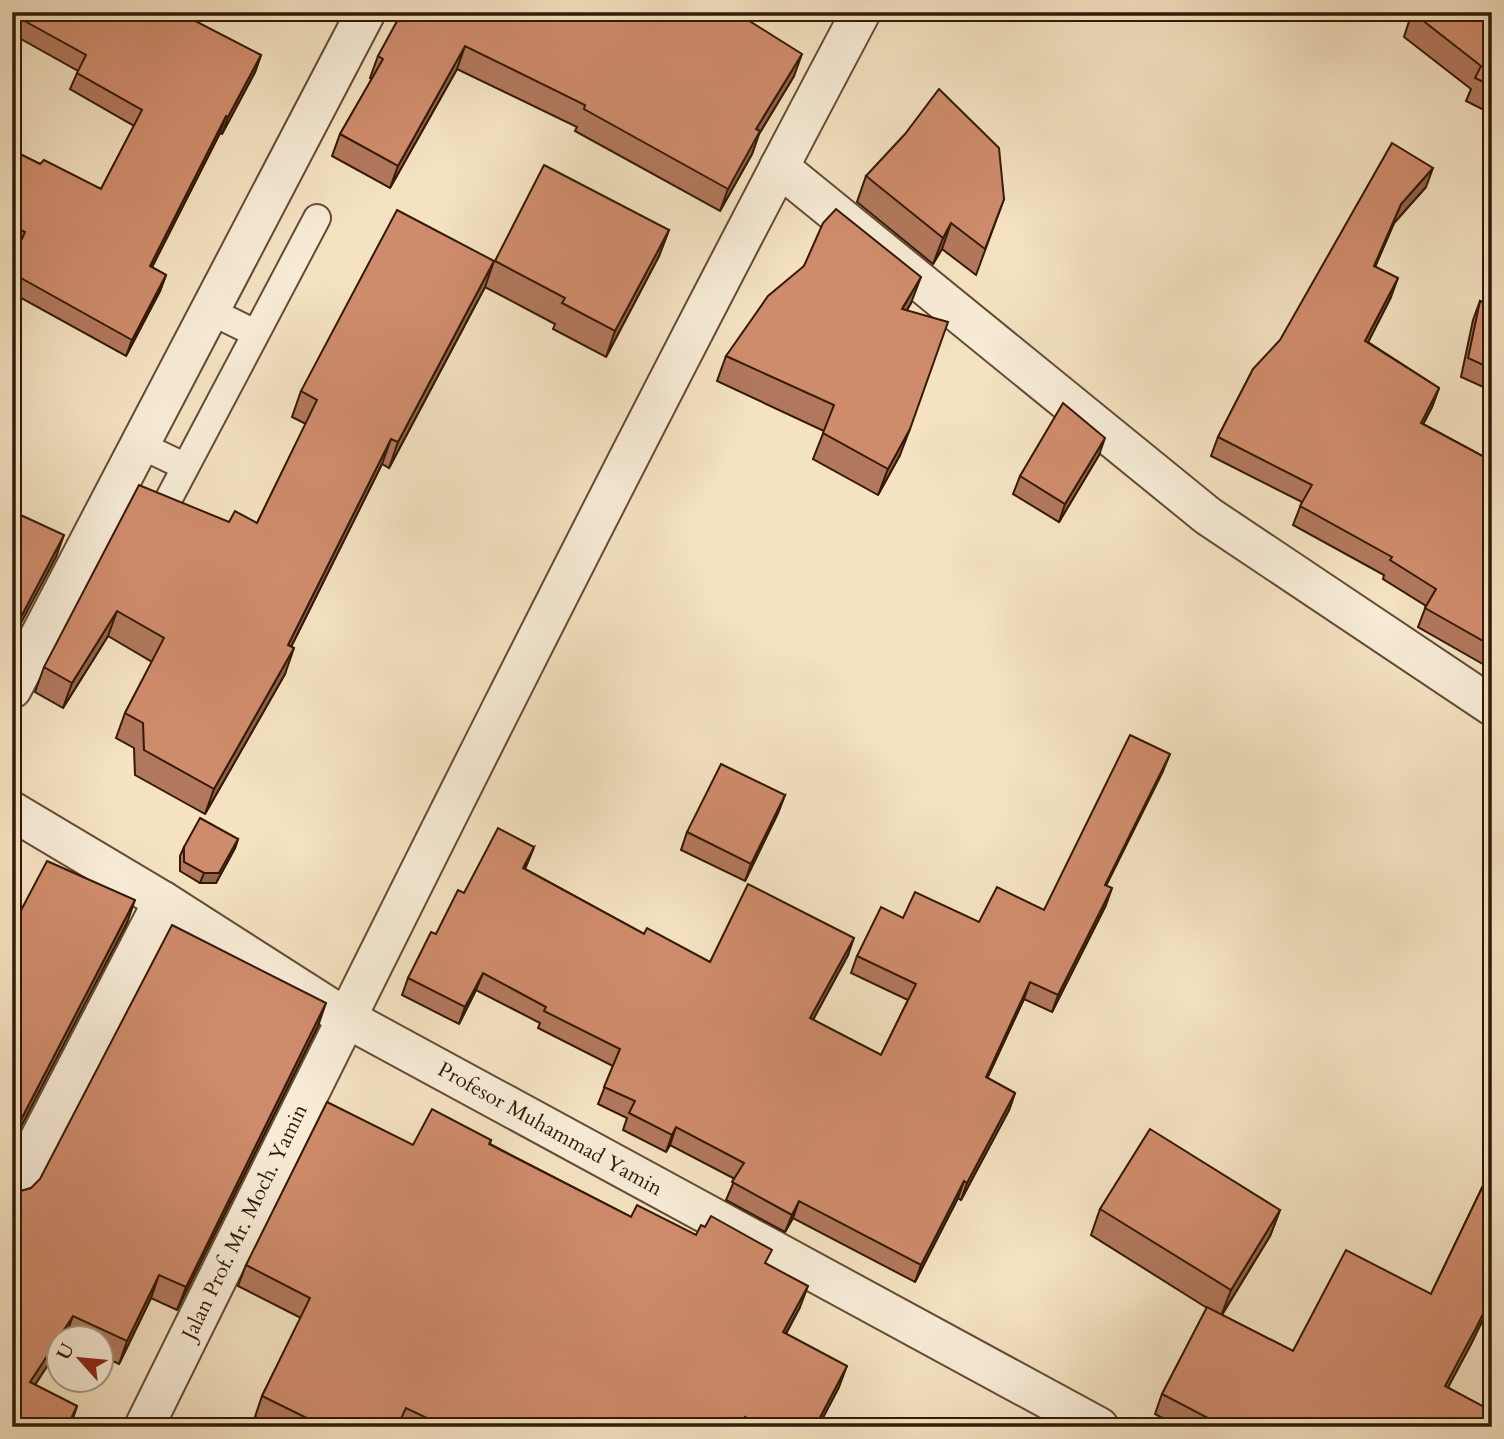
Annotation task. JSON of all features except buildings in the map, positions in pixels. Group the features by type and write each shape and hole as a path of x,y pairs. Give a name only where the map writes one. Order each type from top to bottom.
{"street":[{"path":"12,689 366,12"},
{"name":"Jalan Prof. Mr. Moch. Yamin","path":"144,1427 346,1018 779,167 861,12"},
{"path":"779,167 1208,516 1489,697"},
{"name":"Profesor Muhammad Yamin","path":"12,811 163,901 346,1018 1099,1427"},
{"path":"12,1192 163,901"}],"lane":[{"path":"166,504 317,218"},
{"path":"210,311 255,333"},
{"path":"140,445 184,466"}]}
